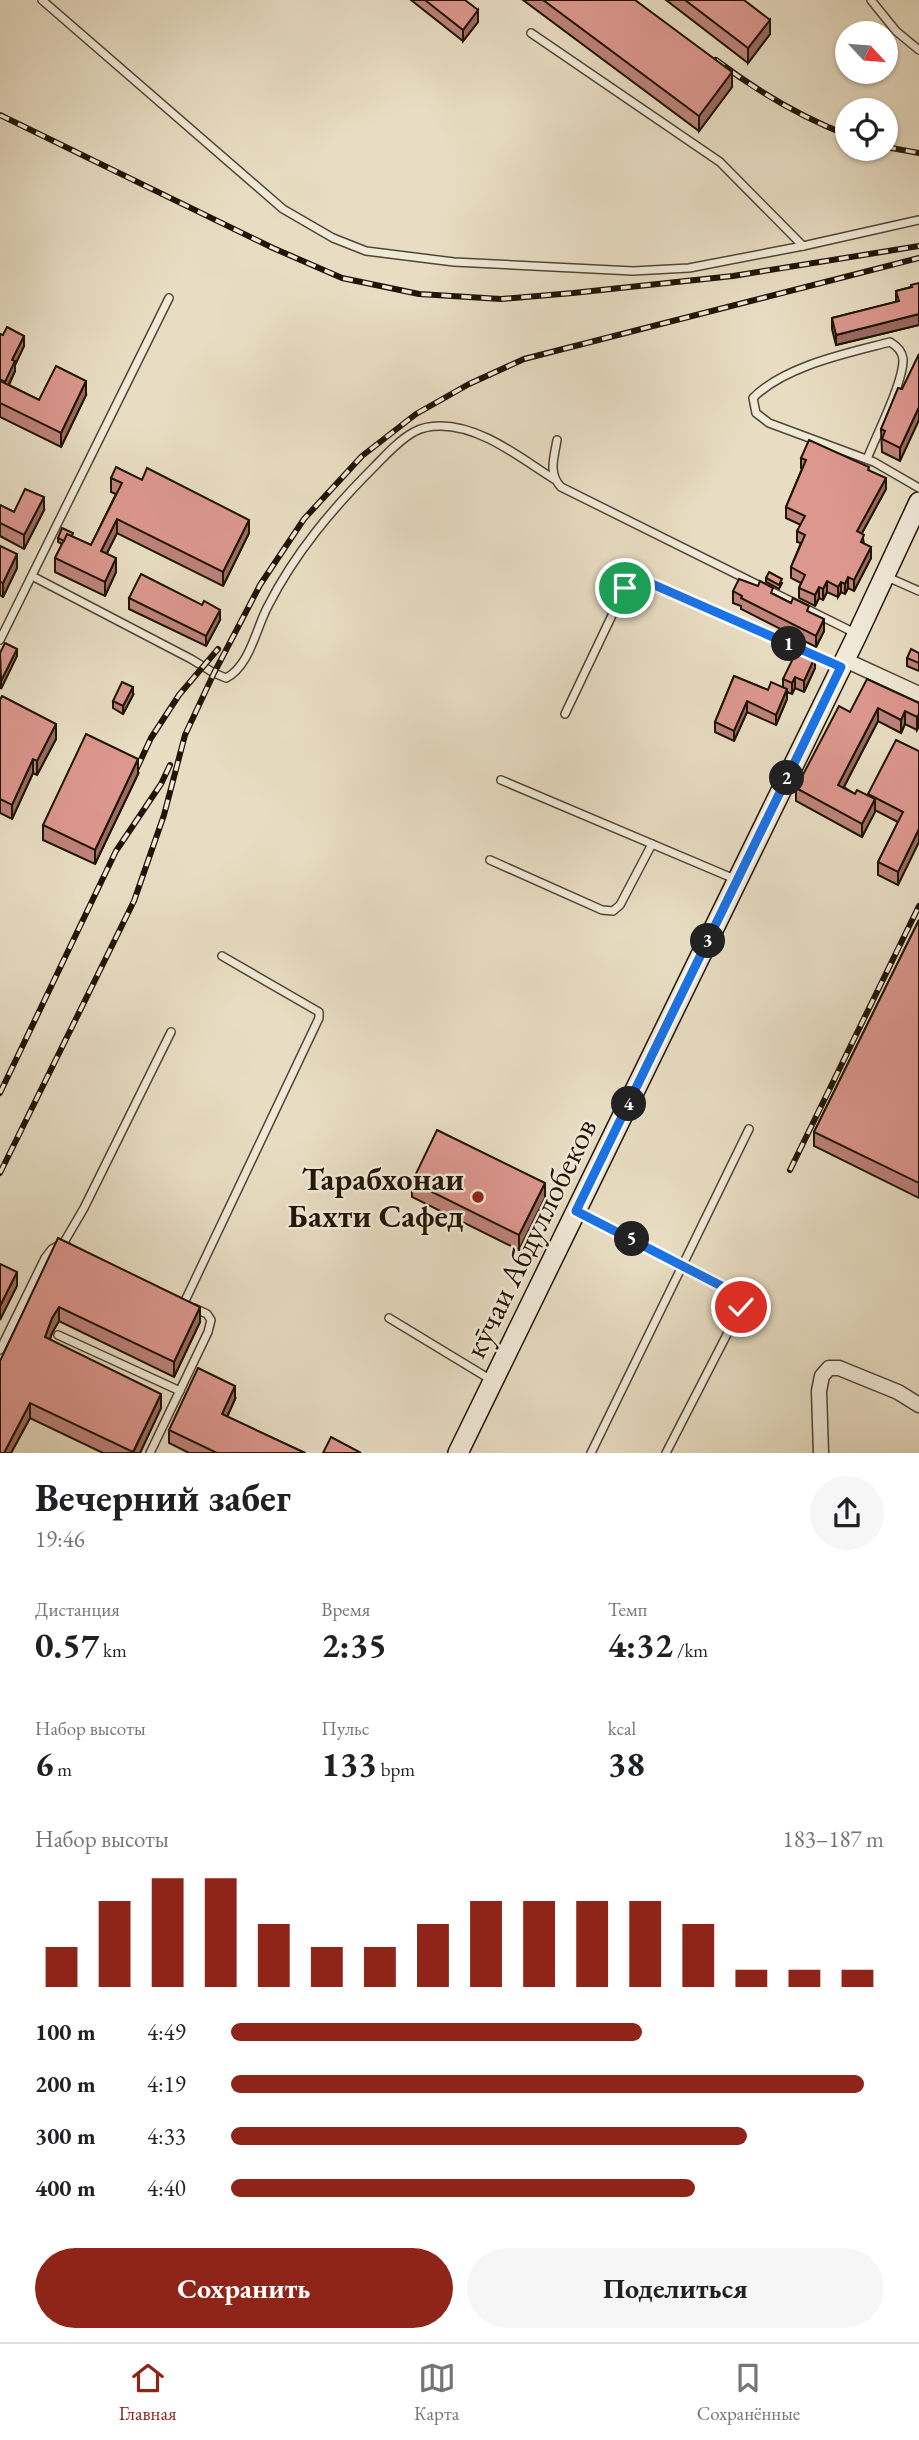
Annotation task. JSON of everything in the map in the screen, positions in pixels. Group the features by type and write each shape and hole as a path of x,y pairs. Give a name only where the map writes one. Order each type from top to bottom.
{"street":[{"name":"кӯчаи Абдуллобеков","path":"458,1453 857,635 919,502"},
{"path":"843,663 919,694"},
{"path":"821,1453 819,1391 822,1376 829,1368 839,1368 898,1392 919,1405"}],"lane":[{"path":"42,0 283,209 334,238 366,251 454,262 633,271 689,268 919,220"},
{"path":"871,0 896,31 919,50"},
{"path":"531,33 720,162 803,246"},
{"path":"0,640 169,298"},
{"path":"867,459 902,372 903,356 897,346 890,342 821,360 763,388 753,398 756,413 769,423 867,459 919,488"},
{"path":"32,576 226,678 235,673 241,665 288,569 322,523 401,441 415,430 438,426 460,428 497,443 583,499 857,635"},
{"path":"554,479 552,471 557,440"},
{"path":"885,576 919,591"},
{"path":"565,714 625,588 632,579 643,580 843,663"},
{"path":"501,780 737,880"},
{"path":"490,860 603,911 613,911 620,905 652,844"},
{"path":"184,1303 319,1012 222,956"},
{"path":"0,1350 45,1258 52,1249 63,1244 84,1208 171,1032"},
{"path":"591,1453 749,1129"},
{"path":"576,1211 740,1298 741,1307 666,1453"},
{"path":"63,1244 75,1250"},
{"path":"150,1453 208,1332 211,1320 207,1314 172,1297"},
{"path":"389,1318 493,1381"},
{"path":"58,1335 180,1391"}],"building":[{"path":"425,0 465,0 478,10 463,30"},
{"path":"543,0 635,0 732,72 699,116"},
{"path":"685,0 744,0 770,20 748,48"},
{"path":"919,283 919,314 836,335 832,318 899,301 896,291"},
{"path":"7,327 24,336 5,382 0,379 0,334 3,335"},
{"path":"919,354 919,407 900,448 882,439 885,431 881,429 898,388 902,389"},
{"path":"56,366 86,381 61,433 0,403 0,381 39,400"},
{"path":"809,440 869,467 868,470 886,478 857,531 864,535 861,542 871,547 854,580 848,577 845,584 841,582 838,587 827,581 823,589 819,587 815,595 799,588 805,575 791,567 805,535 797,531 805,516 786,507 806,460 801,458"},
{"path":"116,467 142,480 147,468 249,520 223,572 117,519 101,551 116,558 105,582 55,558 67,534 91,545 122,483 111,478"},
{"path":"25,489 44,497 24,535 0,523 0,505 14,512"},
{"path":"62,528 73,533 72,536 67,534 64,541 58,538"},
{"path":"0,546 17,554 3,583 0,582"},
{"path":"769,572 782,579 779,585 766,578"},
{"path":"141,574 202,605 204,601 220,610 206,636 129,598"},
{"path":"739,579 758,586 760,581 773,588 771,593 791,603 793,598 809,606 807,611 824,619 816,636 741,598 742,596 733,591"},
{"path":"5,643 17,649 1,681 0,653"},
{"path":"800,644 808,647 806,652 815,657 804,681 795,677 792,683 783,679"},
{"path":"911,649 919,653 919,663 907,658"},
{"path":"734,676 768,690 771,682 787,689 776,715 747,701 734,731 715,722"},
{"path":"867,679 919,703 919,714 917,717 905,711 901,720 878,708 838,785 855,794 857,790 875,799 862,824 796,788 839,706 850,712"},
{"path":"122,682 133,687 123,706 113,701"},
{"path":"2,696 56,724 37,761 33,759 12,805 0,799"},
{"path":"86,734 138,759 95,850 43,825"},
{"path":"896,740 919,751 919,829 898,872 878,862 903,812 868,794"},
{"path":"919,920 919,1183 814,1132"},
{"name":"Тарабхонаи Бахти Сафед","path":"437,1130 545,1183 519,1235 412,1182"},
{"path":"58,1238 200,1307 174,1362 59,1307 52,1318 45,1337 161,1394 133,1452 30,1403 4,1453 0,1453 0,1361"},
{"path":"0,1264 17,1272 0,1306"},
{"path":"198,1368 235,1386 222,1414 305,1453 217,1453 169,1430"},
{"path":"331,1437 361,1453 323,1453"}],"railway":[{"path":"716,60 779,102 835,130"},
{"path":"0,115 273,248 342,278 419,294 501,299 573,293 733,276 919,246"},
{"path":"898,149 919,153"},
{"path":"0,1173 134,901 164,815 185,735 214,673 260,585 304,519 362,456 416,414 469,384 524,359 919,258"},
{"path":"137,768 151,738 179,695 218,649"},
{"path":"0,1093 116,851 161,784 170,765"},
{"path":"790,1170 919,906"}],"place":[{"name":"Тарабхонаи Бахти Сафед","path":"478,1197"}],"route":[{"path":"625,588 632,579 643,580 841,667 576,1211 735,1293 740,1298 741,1307"}]}
